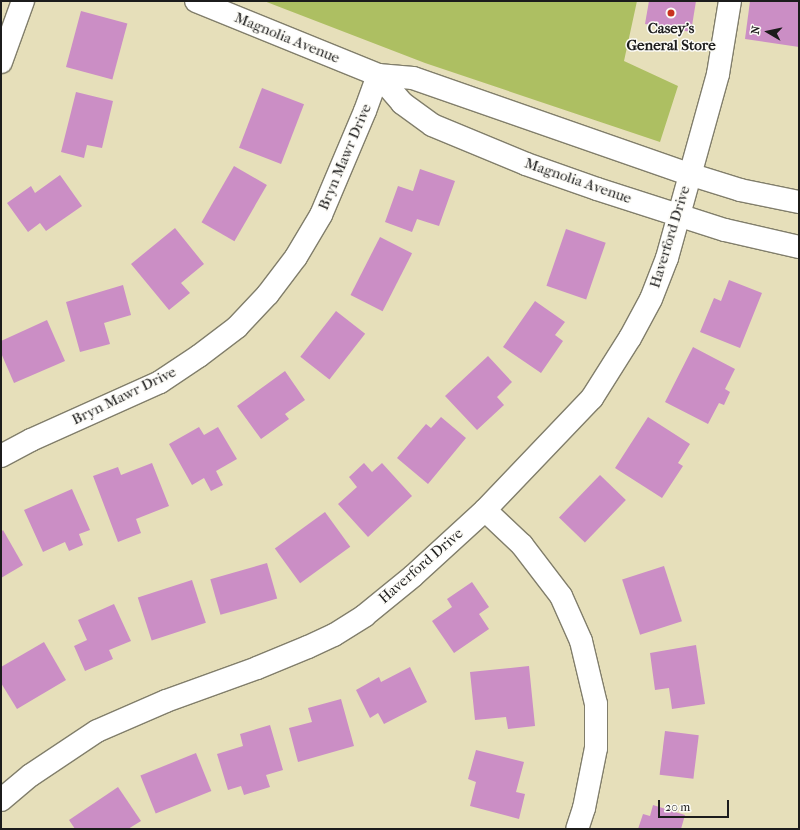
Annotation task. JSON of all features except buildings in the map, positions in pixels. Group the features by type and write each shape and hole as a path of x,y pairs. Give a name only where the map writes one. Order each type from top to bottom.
{"street":[{"path":"1,62 23,1"},
{"name":"Magnolia Avenue","path":"196,1 378,75 413,78 689,174 740,190 799,202"},
{"name":"Haverford Drive","path":"1,800 31,775 97,731 166,701 257,668 334,635 364,616 413,576 485,510 592,398 630,338 651,299 667,258 689,174 718,74 730,1"},
{"name":"Magnolia Avenue","path":"378,75 402,103 432,125 526,164 597,189 679,214 725,230 799,247"},
{"name":"Bryn Mawr Drive","path":"1,456 31,440 160,382 199,356 237,327 268,294 296,257 321,214 362,118 378,75"},
{"path":"485,510 522,545 561,596 581,641 596,704 596,748 584,808 577,829"}],"green space":[{"path":"264,1 637,1 624,61 678,86 660,142 425,63"}],"place":[{"name":"Casey's General Store","path":"671,13"}]}
